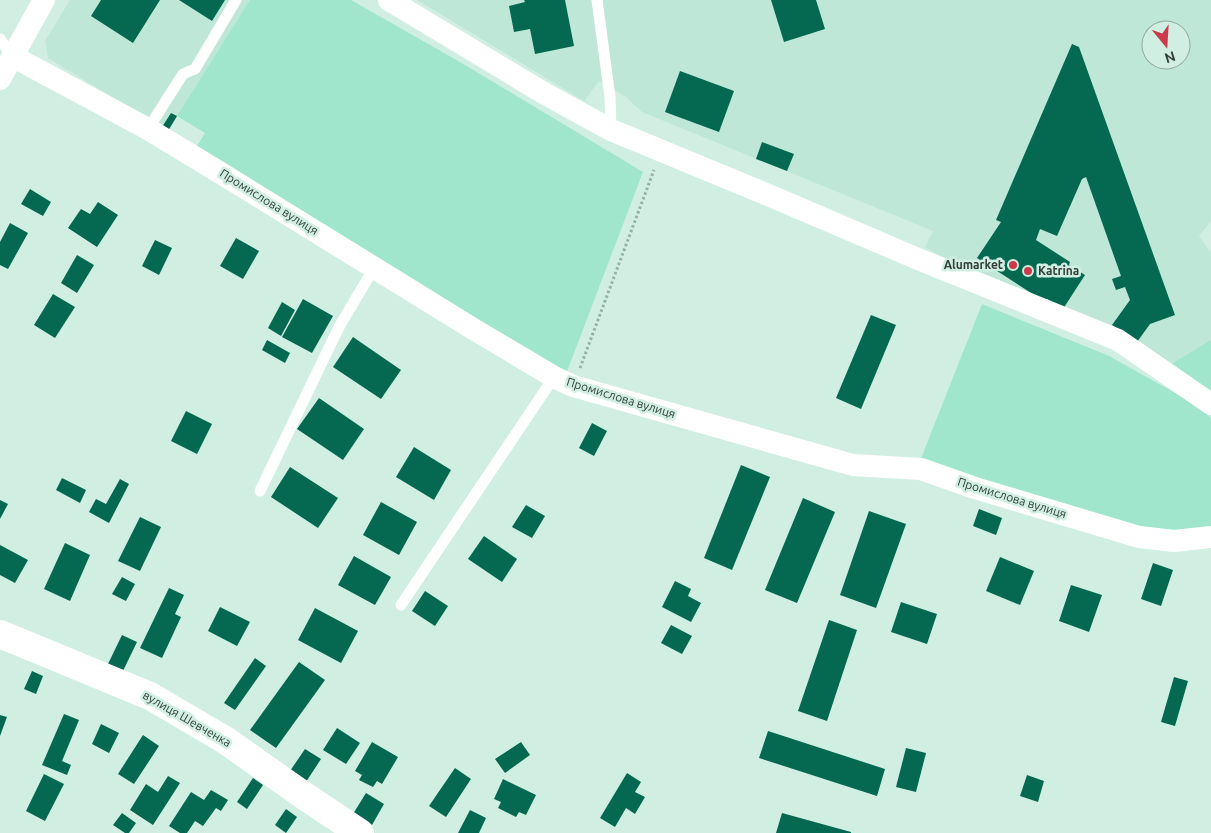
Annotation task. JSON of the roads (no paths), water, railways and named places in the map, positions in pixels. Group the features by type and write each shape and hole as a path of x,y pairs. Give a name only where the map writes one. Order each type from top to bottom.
{"street":[{"path":"0,79 6,48 44,0"},
{"path":"389,0 542,92 611,130 773,196 918,259 1118,340 1211,404"},
{"name":"Промислова вулиця","path":"6,48 219,172 374,268 564,381 853,465 921,469 975,488 1139,538 1174,541 1211,537"},
{"name":"вулиця Шевченка","path":"0,634 150,696 225,740 360,833"}],"lane":[{"path":"148,130 183,74 195,69 236,0"},
{"path":"596,0 610,97 611,130"},
{"path":"260,491 339,327 374,268"},
{"path":"401,605 564,381"}],"place":[{"name":"Alumarket","path":"1013,265"},
{"name":"Katrina","path":"1028,271"}]}
